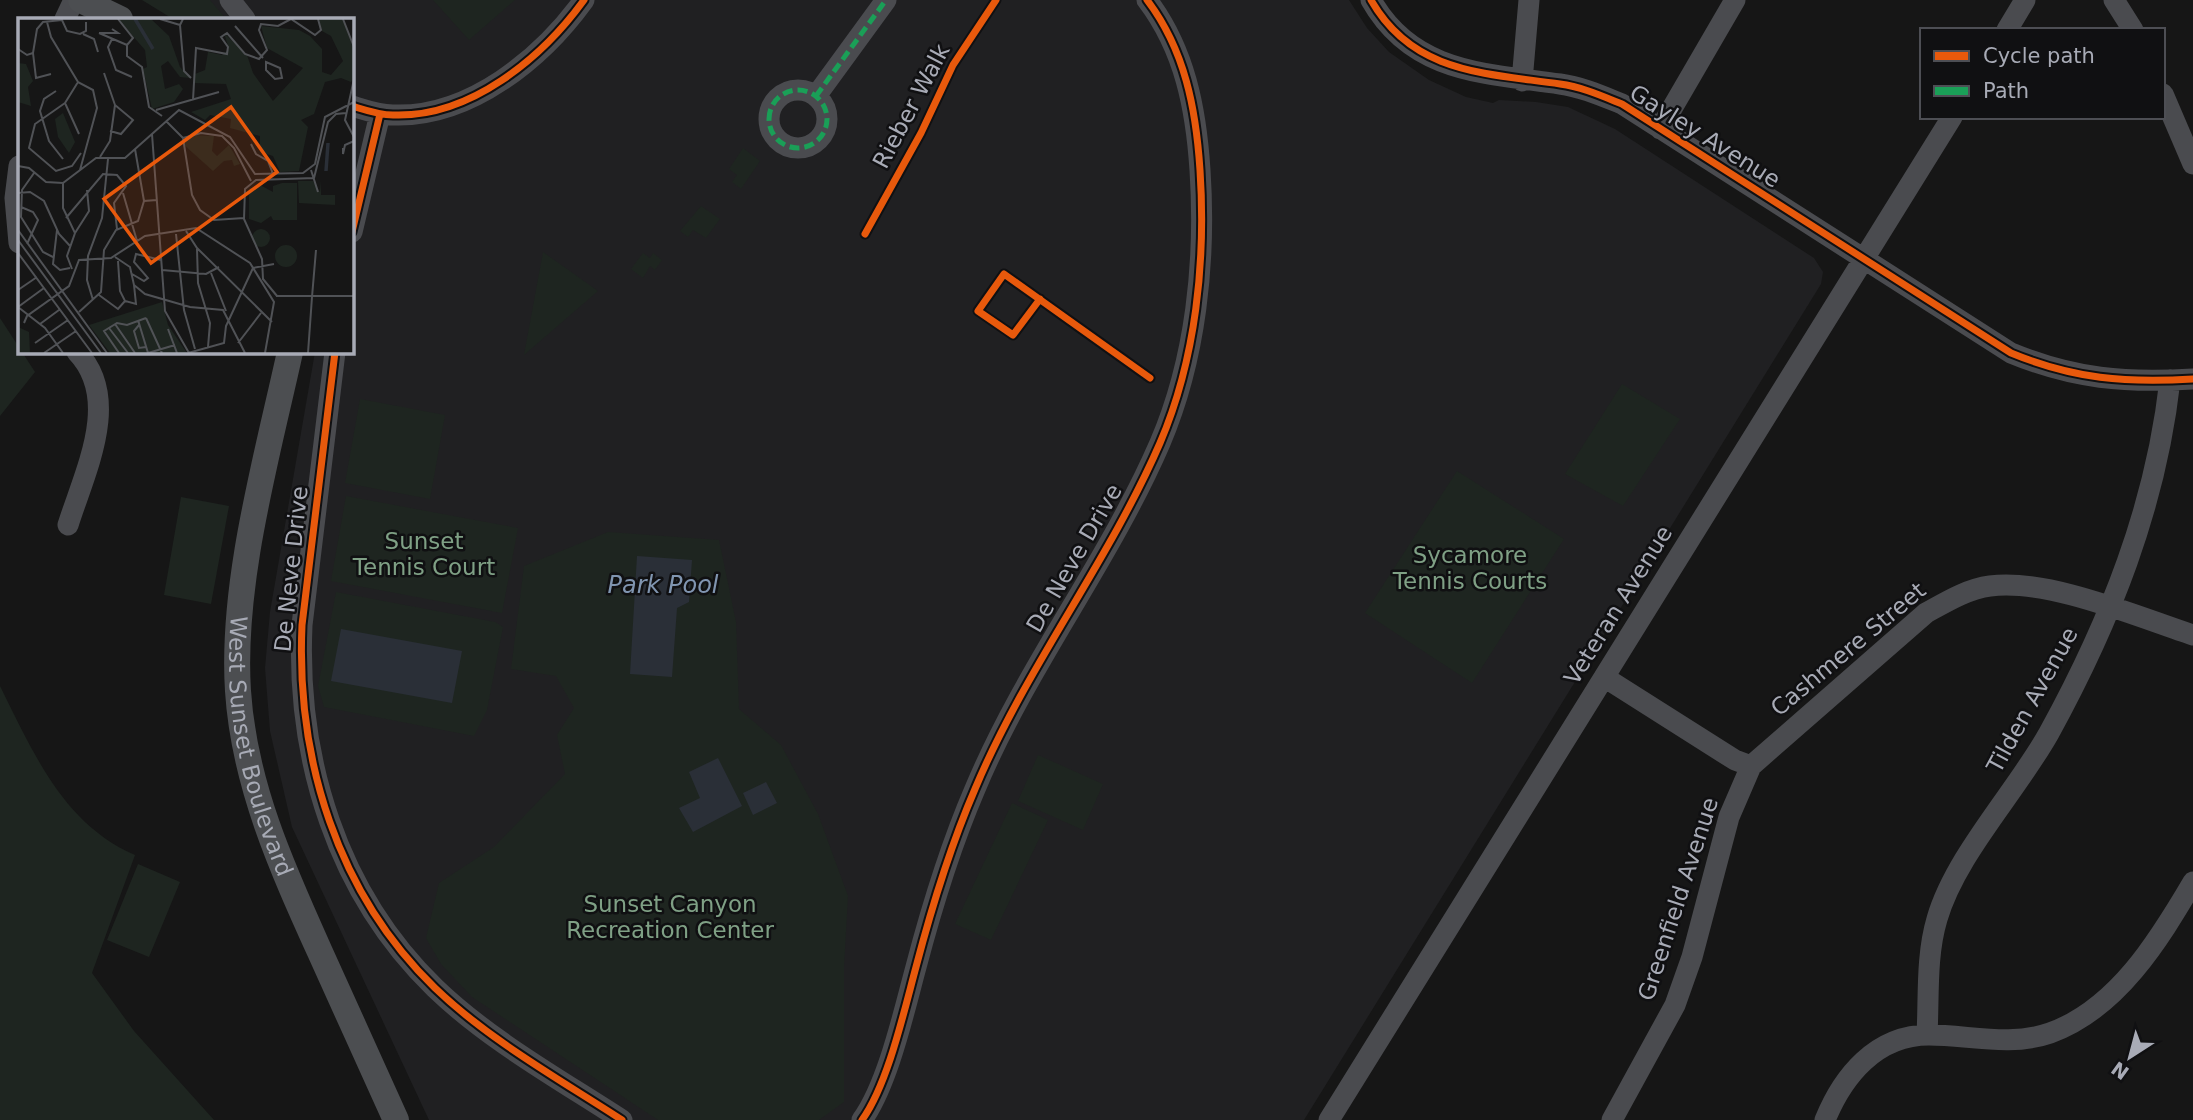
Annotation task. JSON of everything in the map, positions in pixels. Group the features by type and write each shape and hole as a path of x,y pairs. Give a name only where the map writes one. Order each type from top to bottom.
{"main road":[{"path":"81,0 118,18"},
{"name":"West Sunset Boulevard","path":"290,354 263,477 242,602 238,651 239,705 252,779 280,863 396,1120"}],"street":[{"path":"65,18 74,0"},
{"path":"230,0 244,18"},
{"path":"354,107 380,114 435,111 478,93 542,48 584,0"},
{"path":"816,96 886,0"},
{"name":"De Neve Drive","path":"862,1120 874,1100 885,1070 940,880 975,789 1026,681 1160,443 1183,372 1201,265 1198,147 1187,80 1168,34 1147,0"},
{"name":"Gayley Avenue","path":"1371,0 1392,28 1438,62 1466,71 1588,90 1622,104 2011,353 2083,377 2120,381 2193,379"},
{"path":"1522,81 1529,0"},
{"path":"1660,129 1735,0"},
{"path":"2008,28 2025,0"},
{"path":"2114,0 2132,28"},
{"path":"2165,99 2193,164"},
{"path":"354,224 380,114"},
{"name":"Veteran Avenue","path":"1329,1120 1951,119"},
{"path":"18,174 15,198 18,232"},
{"path":"68,525 100,411 97,381 91,366 79,354"},
{"name":"De Neve Drive","path":"335,354 302,625 300,664 309,750 344,862 399,949 435,988 513,1048 622,1120"},
{"name":"Tilden Avenue","path":"1927,1035 1930,956 1937,918 1956,876 2047,736 2111,608 2147,507 2170,380"},
{"name":"Cashmere Street","path":"1751,765 1926,613 1957,596 1990,586 2031,585 2193,635"},
{"path":"1604,677 1735,761 1751,765"},
{"name":"Greenfield Avenue","path":"1612,1120 1675,1004 1692,957 1729,817 1751,765"},
{"path":"1825,1120 1837,1090 1859,1063 1893,1043 1927,1035 2008,1040 2049,1033 2087,1015 2125,981 2193,882"}],"shaded area":[{"path":"146,0 1349,0 1367,28 1389,52 1429,80 1466,97 1493,103 1499,100 1568,107 1615,129 1814,258 1823,272 1821,284 1304,1120 429,1120 292,827 270,731 265,668 270,612 315,354 354,354 354,18 174,18"}],"green space":[{"path":"142,0 210,0 225,18 171,18"},
{"path":"433,0 515,0 469,40"},
{"path":"743,148 760,161 741,189 732,182 737,175 729,169"},
{"path":"701,206 720,219 706,238 693,230 688,237 680,231"},
{"path":"543,252 598,291 524,355"},
{"path":"643,253 650,258 653,253 662,260 655,270 650,266 643,278 631,269"},
{"path":"0,318 18,346 18,354 23,354 35,372 0,416"},
{"path":"1622,384 1680,419 1623,506 1565,474"},
{"name":"Sunset Tennis Court","path":"360,399 445,415 430,499 345,483"},
{"name":"Sycamore Tennis Courts","path":"1457,471 1564,539 1472,683 1365,613"},
{"name":"Sunset Tennis Court","path":"346,496 518,528 502,613 331,581"},
{"path":"181,497 229,506 211,604 164,595"},
{"name":"Sunset Canyon Recreation Center","path":"608,532 719,540 736,622 739,709 781,745 818,814 848,896 844,967 844,1102 819,1120 658,1120 472,997 441,964 426,938 439,883 494,847 565,774 557,735 574,708 556,676 511,669 524,566"},
{"path":"336,592 495,622 503,627 487,710 474,736 324,707 318,686"},
{"path":"0,686 38,760 69,805 88,825 110,842 135,855 92,973 134,1031 214,1120 0,1120"},
{"path":"1038,755 1103,784 1083,830 1018,801"},
{"path":"1012,803 1048,820 991,940 955,924"},
{"path":"138,864 180,882 149,957 107,940"}],"water":[{"name":"Park Pool","path":"637,556 692,560 689,602 677,608 672,677 630,674"},
{"path":"341,629 462,651 452,703 331,681"},
{"path":"718,758 742,806 693,832 679,808 700,798 689,772"},
{"path":"766,782 777,803 753,815 743,793"}],"marked path":[{"path":"816,96 886,0"},
{"path":"792,90 804,90 819,98 827,113 827,119 827,125 819,140 804,148 792,148 777,140 769,125 769,113 777,98 792,90"}],"cycle path":[{"path":"354,107 388,115 422,113 476,95 525,63 567,22 584,0"},
{"name":"Rieber Walk","path":"865,234 921,133 953,65 996,0"},
{"path":"862,1120 880,1087 887,1067 942,877 975,789 1018,700 1139,487 1160,443 1182,378 1196,309 1199,274 1201,204 1198,147 1191,103 1179,60 1171,39 1147,0"},
{"path":"1371,0 1388,24 1408,43 1454,66 1505,77 1576,87 1622,104 2011,353 2078,374 2122,379 2193,379"},
{"path":"354,224 380,114"},
{"path":"1040,299 1013,335 978,311 1004,274 1150,378"},
{"path":"335,354 302,625 306,725 316,774 330,821 348,867 372,910 401,951 435,988 501,1042 622,1120"}]}
